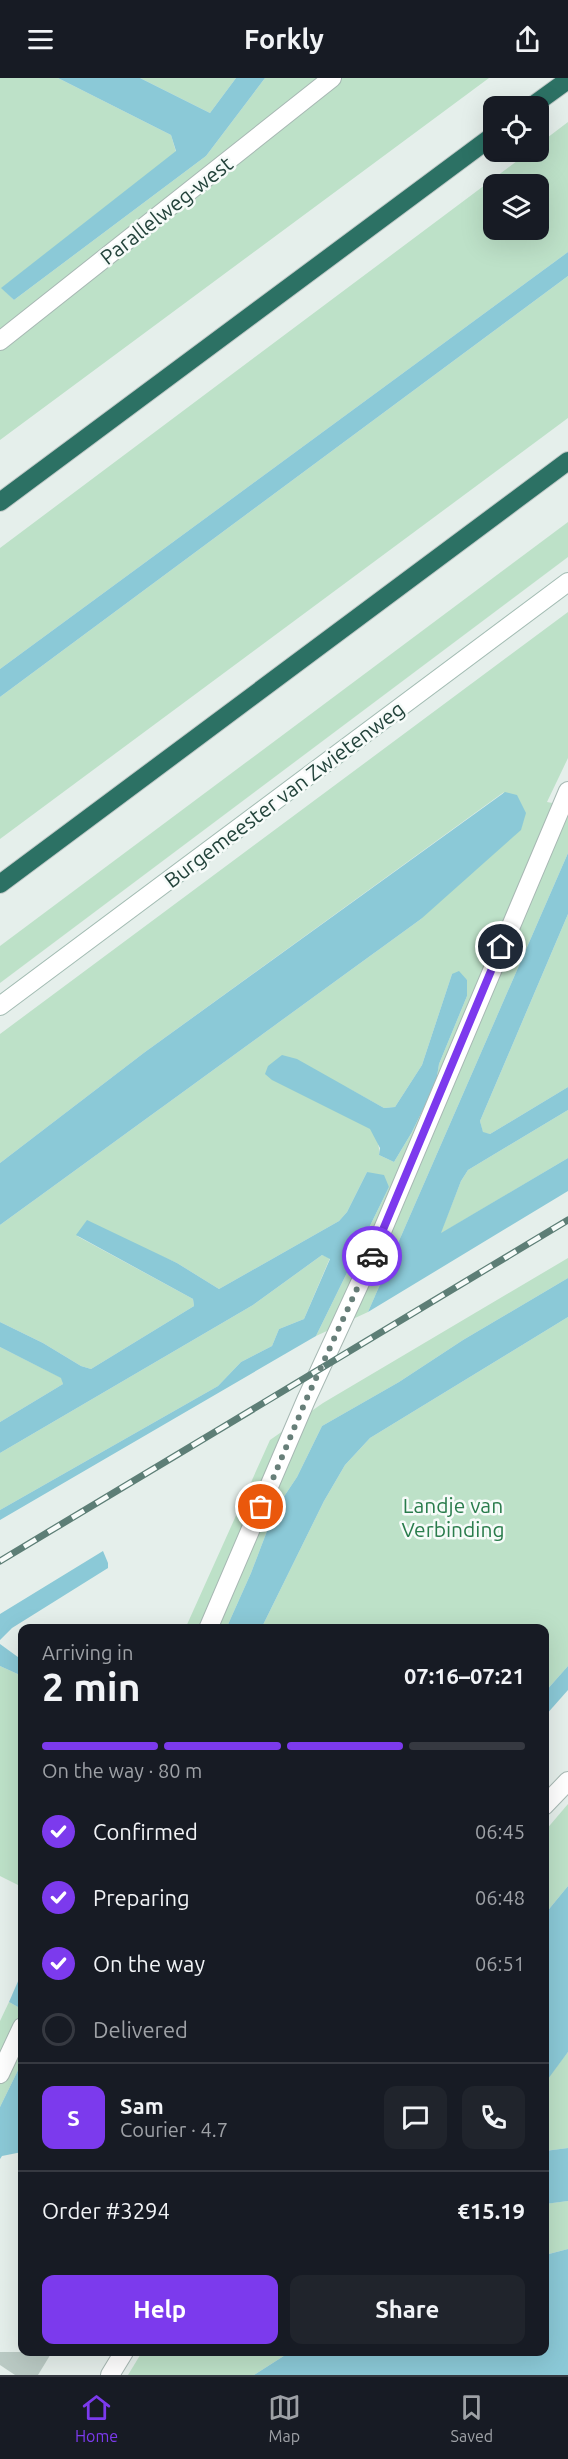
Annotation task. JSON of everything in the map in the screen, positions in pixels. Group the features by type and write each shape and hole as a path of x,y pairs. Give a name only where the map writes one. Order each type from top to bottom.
{"highway":[{"path":"546,96 568,80"},
{"path":"0,502 483,143"},
{"path":"0,884 568,461"}],"street":[{"name":"Parallelweg-west","path":"0,341 332,78"},
{"name":"Burgemeester van Zwietenweg","path":"0,1006 568,582"},
{"path":"210,1624 306,1400 364,1274 568,790"},
{"path":"549,1801 568,1781"},
{"path":"0,2074 18,2036"},
{"path":"110,2375 122,2356"}],"green space":[{"path":"0,78 58,78 171,135 176,152 2,288 14,300 206,156 265,78 489,78 0,440"},
{"path":"140,78 236,78 210,113"},
{"path":"568,122 568,252 0,669 0,548 483,186 483,240 549,240 549,174 500,174 516,162 549,162 549,136"},
{"path":"568,276 568,418 0,839 0,697"},
{"path":"568,522 568,557 0,983 0,946"},
{"path":"568,612 568,758 547,802 568,806 568,853 368,1312 316,1336 389,1187 367,1172 347,1212 339,1221 219,1289 177,1263 140,1247 77,1236 193,1299 194,1306 91,1369 81,1366 43,1343 0,1322 0,1225 421,919 504,792 145,1052 0,1163 0,1034","holes":["452,974 467,980 467,996 439,1064 436,1083 412,1132 394,1162 379,1155 373,1131 346,1087 384,1108 395,1107 422,1065"]},
{"path":"568,914 568,1087 490,1134 483,1133 480,1121"},
{"path":"568,1110 568,1158 440,1234 461,1181 468,1170"},
{"path":"322,1255 330,1258 304,1319 279,1329 272,1346 241,1362 218,1386 0,1510 0,1453 253,1305"},
{"path":"568,1258 568,1278 463,1340 399,1382 322,1426 297,1477 275,1510 228,1624 187,1624 270,1440 323,1403"},
{"name":"Landje van Verbinding","path":"568,1317 568,1666 549,1687 549,1624 263,1624 324,1501 345,1465 370,1438"},
{"path":"0,1347 62,1378 63,1384 0,1422"},
{"path":"0,1666 18,1674 18,1885 0,1876"},
{"path":"568,1804 568,1886 549,1909 549,1826"},
{"path":"9,2002 18,2007 18,2070 0,2107 0,2021"},
{"path":"568,2052 568,2148 549,2150 549,2077"},
{"path":"568,2201 568,2249 549,2254 549,2203"},
{"path":"140,2356 284,2356 254,2375 128,2375"}],"water":[{"path":"58,78 140,78 210,113 236,78 265,78 206,156 14,300 1,288 176,151 171,135"},
{"path":"568,252 568,276 0,697 0,669"},
{"path":"505,792 517,795 526,813 521,830 421,919 0,1225 0,1163 145,1052"},
{"path":"568,853 568,914 480,1121 483,1132 490,1134 568,1087 568,1110 468,1170 461,1181 441,1233 568,1158 568,1191 368,1312"},
{"path":"459,971 467,980 467,996 439,1064 436,1083 412,1132 394,1162 379,1155 380,1148 370,1129 272,1080 265,1074 268,1066 282,1055 297,1059 384,1108 395,1107 422,1065 452,974"},
{"path":"367,1172 384,1175 389,1187 316,1336 0,1520 0,1510 218,1386 241,1362 272,1346 279,1329 304,1319 330,1259 322,1255 253,1305 0,1453 0,1422 63,1384 61,1378 0,1347 0,1322 43,1343 81,1366 91,1369 194,1306 193,1299 76,1235 87,1220 177,1263 219,1289 339,1221 347,1212"},
{"path":"568,1278 568,1317 370,1438 345,1465 324,1501 263,1624 228,1624 275,1510 297,1477 322,1426 399,1382 463,1340"},
{"path":"103,1551 108,1568 12,1628 0,1640 0,1614"},
{"path":"0,1644 18,1657 18,1674 0,1666"},
{"path":"568,1666 568,1690 549,1711 549,1687"},
{"path":"568,1886 568,2052 549,2078 549,1909"},
{"path":"18,1981 18,2007 9,2002"},
{"path":"18,2070 18,2153 2,2156 0,2159 0,2107"},
{"path":"568,2148 568,2201 549,2203 549,2150"},
{"path":"568,2249 568,2375 254,2375 284,2356 549,2356 549,2254"}],"building":[{"path":"0,2352 18,2352 18,2356 50,2356 38,2375 15,2375 0,2365"}],"railway":[{"path":"0,1561 568,1220"}],"way so far":[{"path":"261,1507 306,1400 372,1256"}],"route":[{"path":"372,1256 501,947"}]}
